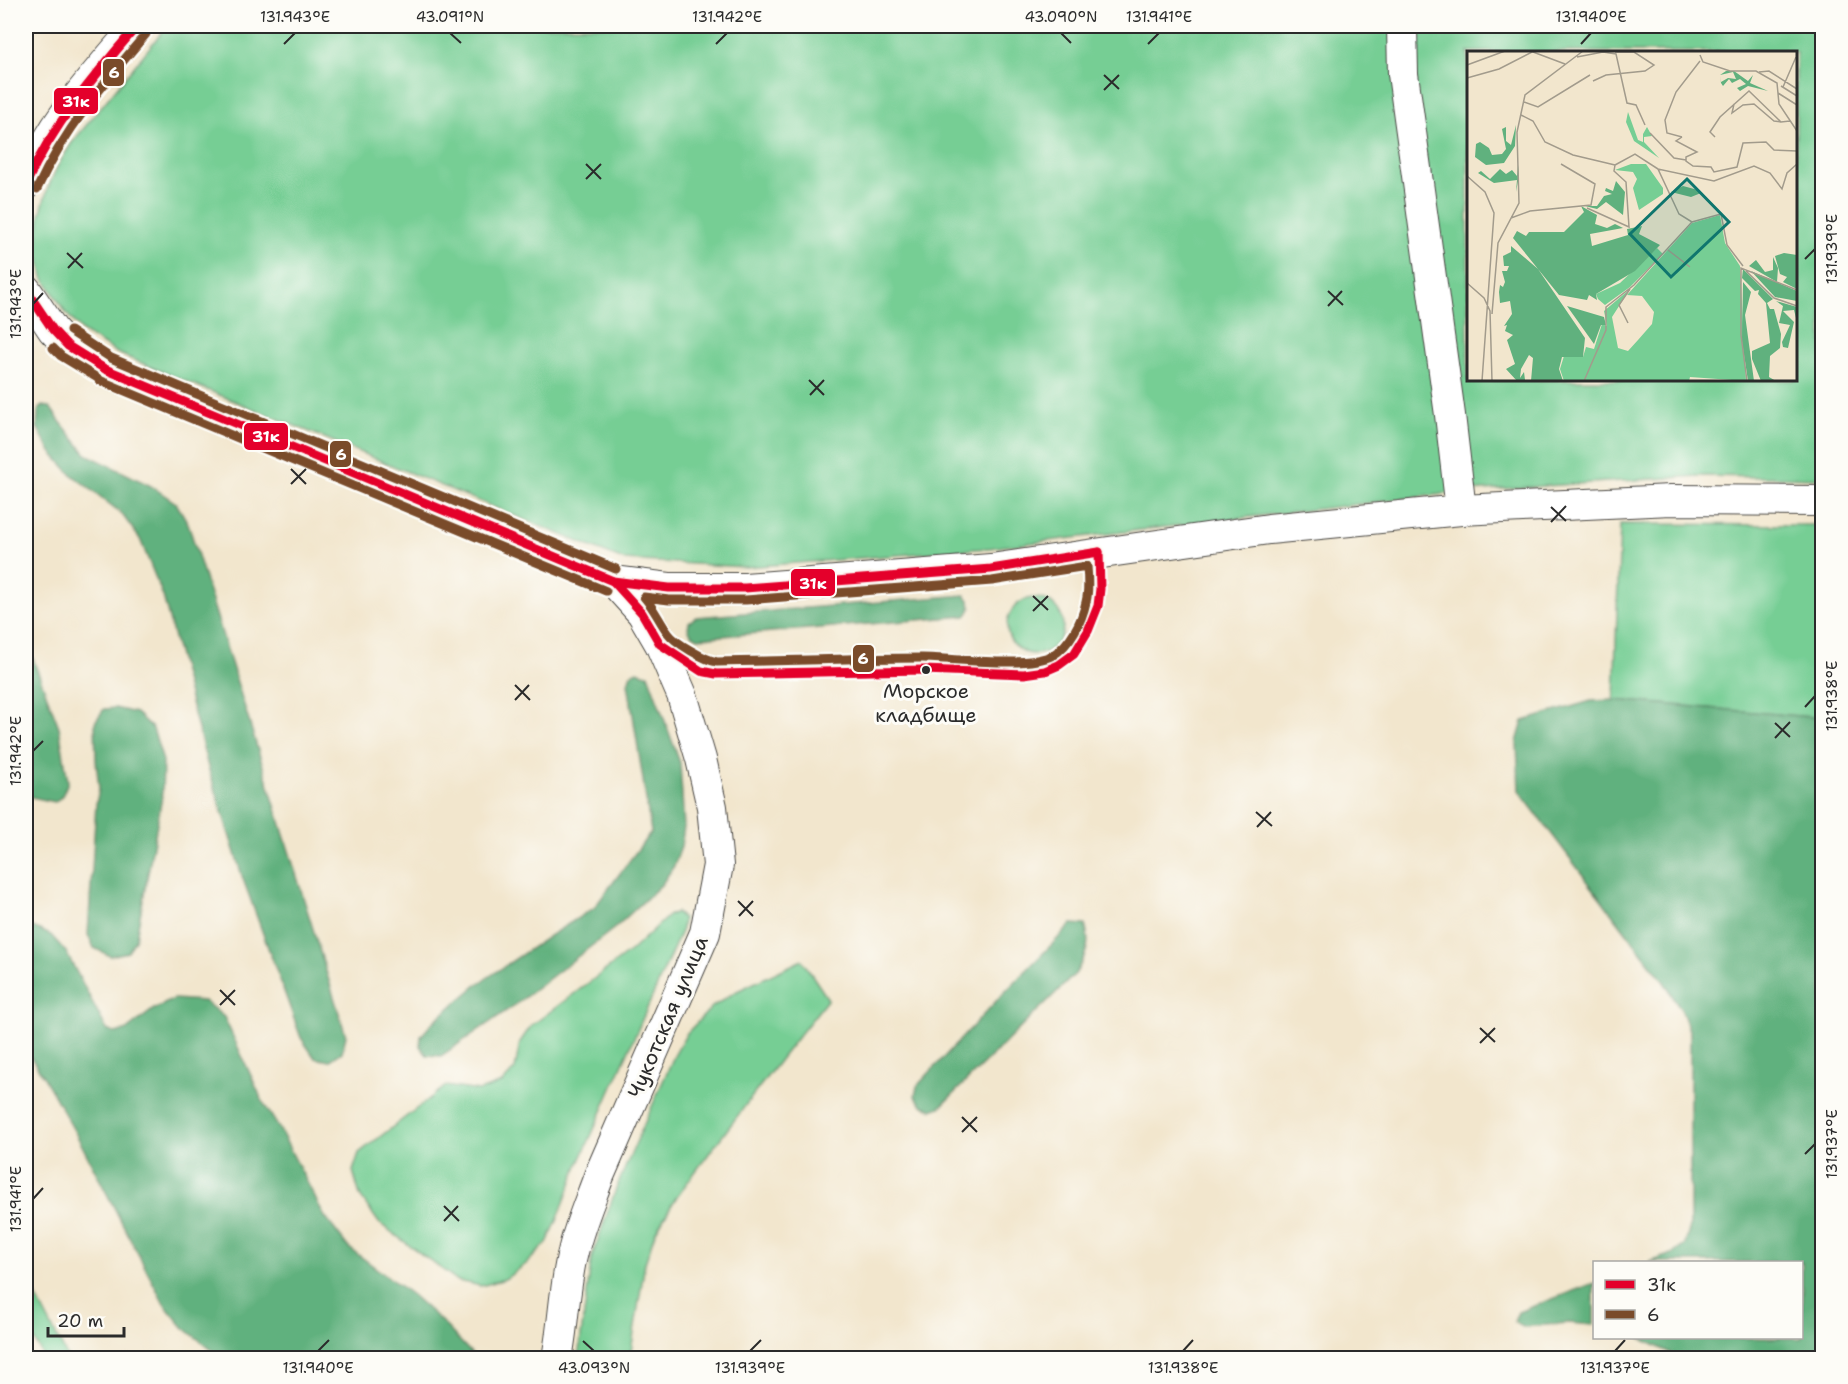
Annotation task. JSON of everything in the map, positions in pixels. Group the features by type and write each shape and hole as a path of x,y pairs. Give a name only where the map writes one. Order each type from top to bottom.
{"street":[{"path":"26,184 36,158 64,113 136,26"},
{"path":"1402,26 1402,74 1455,448 1461,510"},
{"path":"26,290 52,330 68,346 105,369 613,581 669,588 745,588 980,570 1269,529 1461,510 1671,500 1822,501"},
{"name":"Чукотская улица","path":"557,1359 573,1252 581,1225 599,1176 705,933 718,865 712,807 682,695 660,644 642,613 613,581"}],"green space":[{"path":"167,26 1822,26 1822,478 1699,476 1469,491 989,548 746,567 623,560 117,353 82,331 66,313 43,277 37,245 40,215 57,167 71,144"},
{"path":"42,406 50,407 86,454 151,486 176,503 188,523 346,1036 342,1052 329,1061 315,1058 301,1038 243,879 208,767 163,596 140,539 121,513 71,474 51,452 37,427 38,411"},
{"path":"1620,524 1822,525 1822,718 1614,700"},
{"path":"965,595 971,606 966,616 698,638 691,634 688,628 689,622 696,617"},
{"path":"1035,598 1050,603 1058,611 1063,626 1058,641 1050,649 1035,654 1020,649 1012,641 1007,626 1012,611 1020,603"},
{"path":"26,641 59,727 68,782 62,796 55,802 26,796"},
{"path":"637,671 648,674 680,763 684,827 681,847 674,866 662,884 616,927 515,1005 441,1056 427,1055 420,1046 421,1036 433,1022 478,984 594,908 651,832 628,683 631,674"},
{"path":"1614,700 1822,718 1822,1358 1680,1358 1642,1339 1803,1339 1803,1261 1652,1261 1672,1254 1685,1245 1690,1226 1690,1033 1682,1011 1664,982 1519,791 1517,742 1523,721 1591,701"},
{"path":"115,708 136,713 153,729 163,761 162,797 136,938 128,952 110,956 94,948 88,935 96,804 99,789 95,722 104,709"},
{"path":"676,912 683,919 682,929 577,1168 547,1243 526,1264 505,1279 481,1286 458,1281 379,1223 360,1196 353,1171 359,1153 446,1086 479,1091 502,1083 515,1069 520,1042 531,1026 631,951 668,916"},
{"path":"26,924 51,935 66,952 107,1030 114,1033 125,1031 154,1009 174,999 204,1001 224,1017 264,1104 325,1217 348,1247 412,1295 441,1321 476,1358 222,1358 184,1328 164,1304 76,1134 26,1050"},
{"path":"1072,924 1085,925 1088,938 1085,955 1076,973 940,1107 932,1110 922,1105 915,1096 917,1086"},
{"path":"802,960 828,999 677,1196 655,1233 645,1263 630,1358 578,1358 592,1256 617,1186 674,1056 687,1033 712,1007 735,992"},
{"path":"26,1277 68,1358 44,1358 26,1325"},
{"path":"1593,1283 1593,1325 1568,1323 1523,1327 1514,1322 1518,1312"}],"transit line":[{"name":"31к","path":"26,184 62,121 90,82 137,26"},
{"name":"6","path":"37,189 72,127 146,34"},
{"name":"31к","path":"26,290 53,330 68,346 105,369 613,581 669,588 745,588 991,569 1099,552"},
{"name":"6","path":"70,331 111,358 616,569"},
{"name":"6","path":"53,348 61,356 99,379"},
{"name":"6","path":"99,380 606,591"},
{"name":"31к","path":"613,581 642,613 660,644 701,671 716,674 924,670 1024,674 1045,671 1059,665 1074,654 1088,631 1098,606 1099,552"},
{"name":"6","path":"1087,566 1087,598 1082,617 1074,632 1065,645 1053,655 1026,661 871,658 717,662 705,658 672,637 644,597 669,600 746,600 992,581 1087,566"}],"place":[{"name":"Морское кладбище","path":"926,670"}]}
